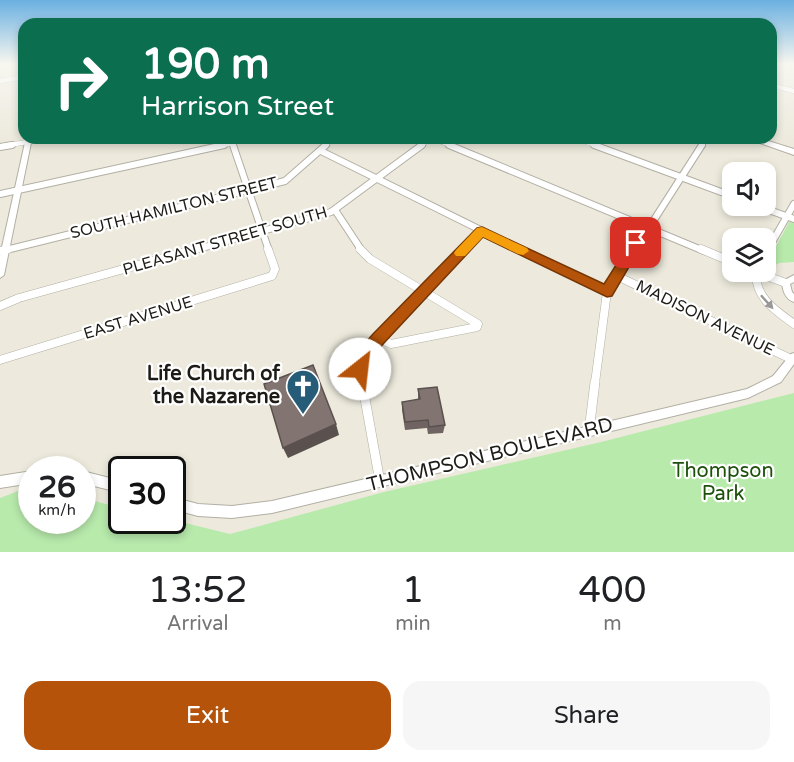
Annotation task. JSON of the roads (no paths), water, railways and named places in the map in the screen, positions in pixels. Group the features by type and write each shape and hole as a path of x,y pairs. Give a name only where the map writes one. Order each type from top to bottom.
{"highway":[{"path":"769,144 794,152"}],"street":[{"path":"0,147 18,143"},
{"path":"0,275 3,251 28,144"},
{"path":"0,194 215,144"},
{"path":"233,144 262,232"},
{"name":"SOUTH HAMILTON STREET","path":"3,251 285,181 328,144"},
{"name":"PLEASANT STREET SOUTH","path":"0,306 19,298 319,217 335,210 424,144"},
{"path":"446,144 722,258"},
{"path":"591,144 722,192"},
{"path":"589,431 607,292 646,227 702,144"},
{"path":"321,151 607,292"},
{"path":"776,239 790,218 794,204"},
{"path":"335,210 359,250 370,259 478,324 477,327 391,344 378,338"},
{"path":"380,482 360,369 364,355 482,231"},
{"name":"EAST AVENUE","path":"0,360 267,280 274,274 275,269 262,232"},
{"name":"MADISON AVENUE","path":"616,276 793,358"},
{"path":"786,283 794,278"},
{"path":"776,279 786,283"},
{"path":"755,282 763,299 794,324"},
{"path":"786,283 788,293 794,299"},
{"name":"THOMPSON BOULEVARD","path":"186,507 198,510 232,512 272,507 748,393 777,379 793,358"},
{"path":"0,482 18,479"}],"place":[{"name":"Life Church of the Nazarene","path":"303,415"}],"park label":[{"name":"Thompson Park","path":"723,482"}]}
